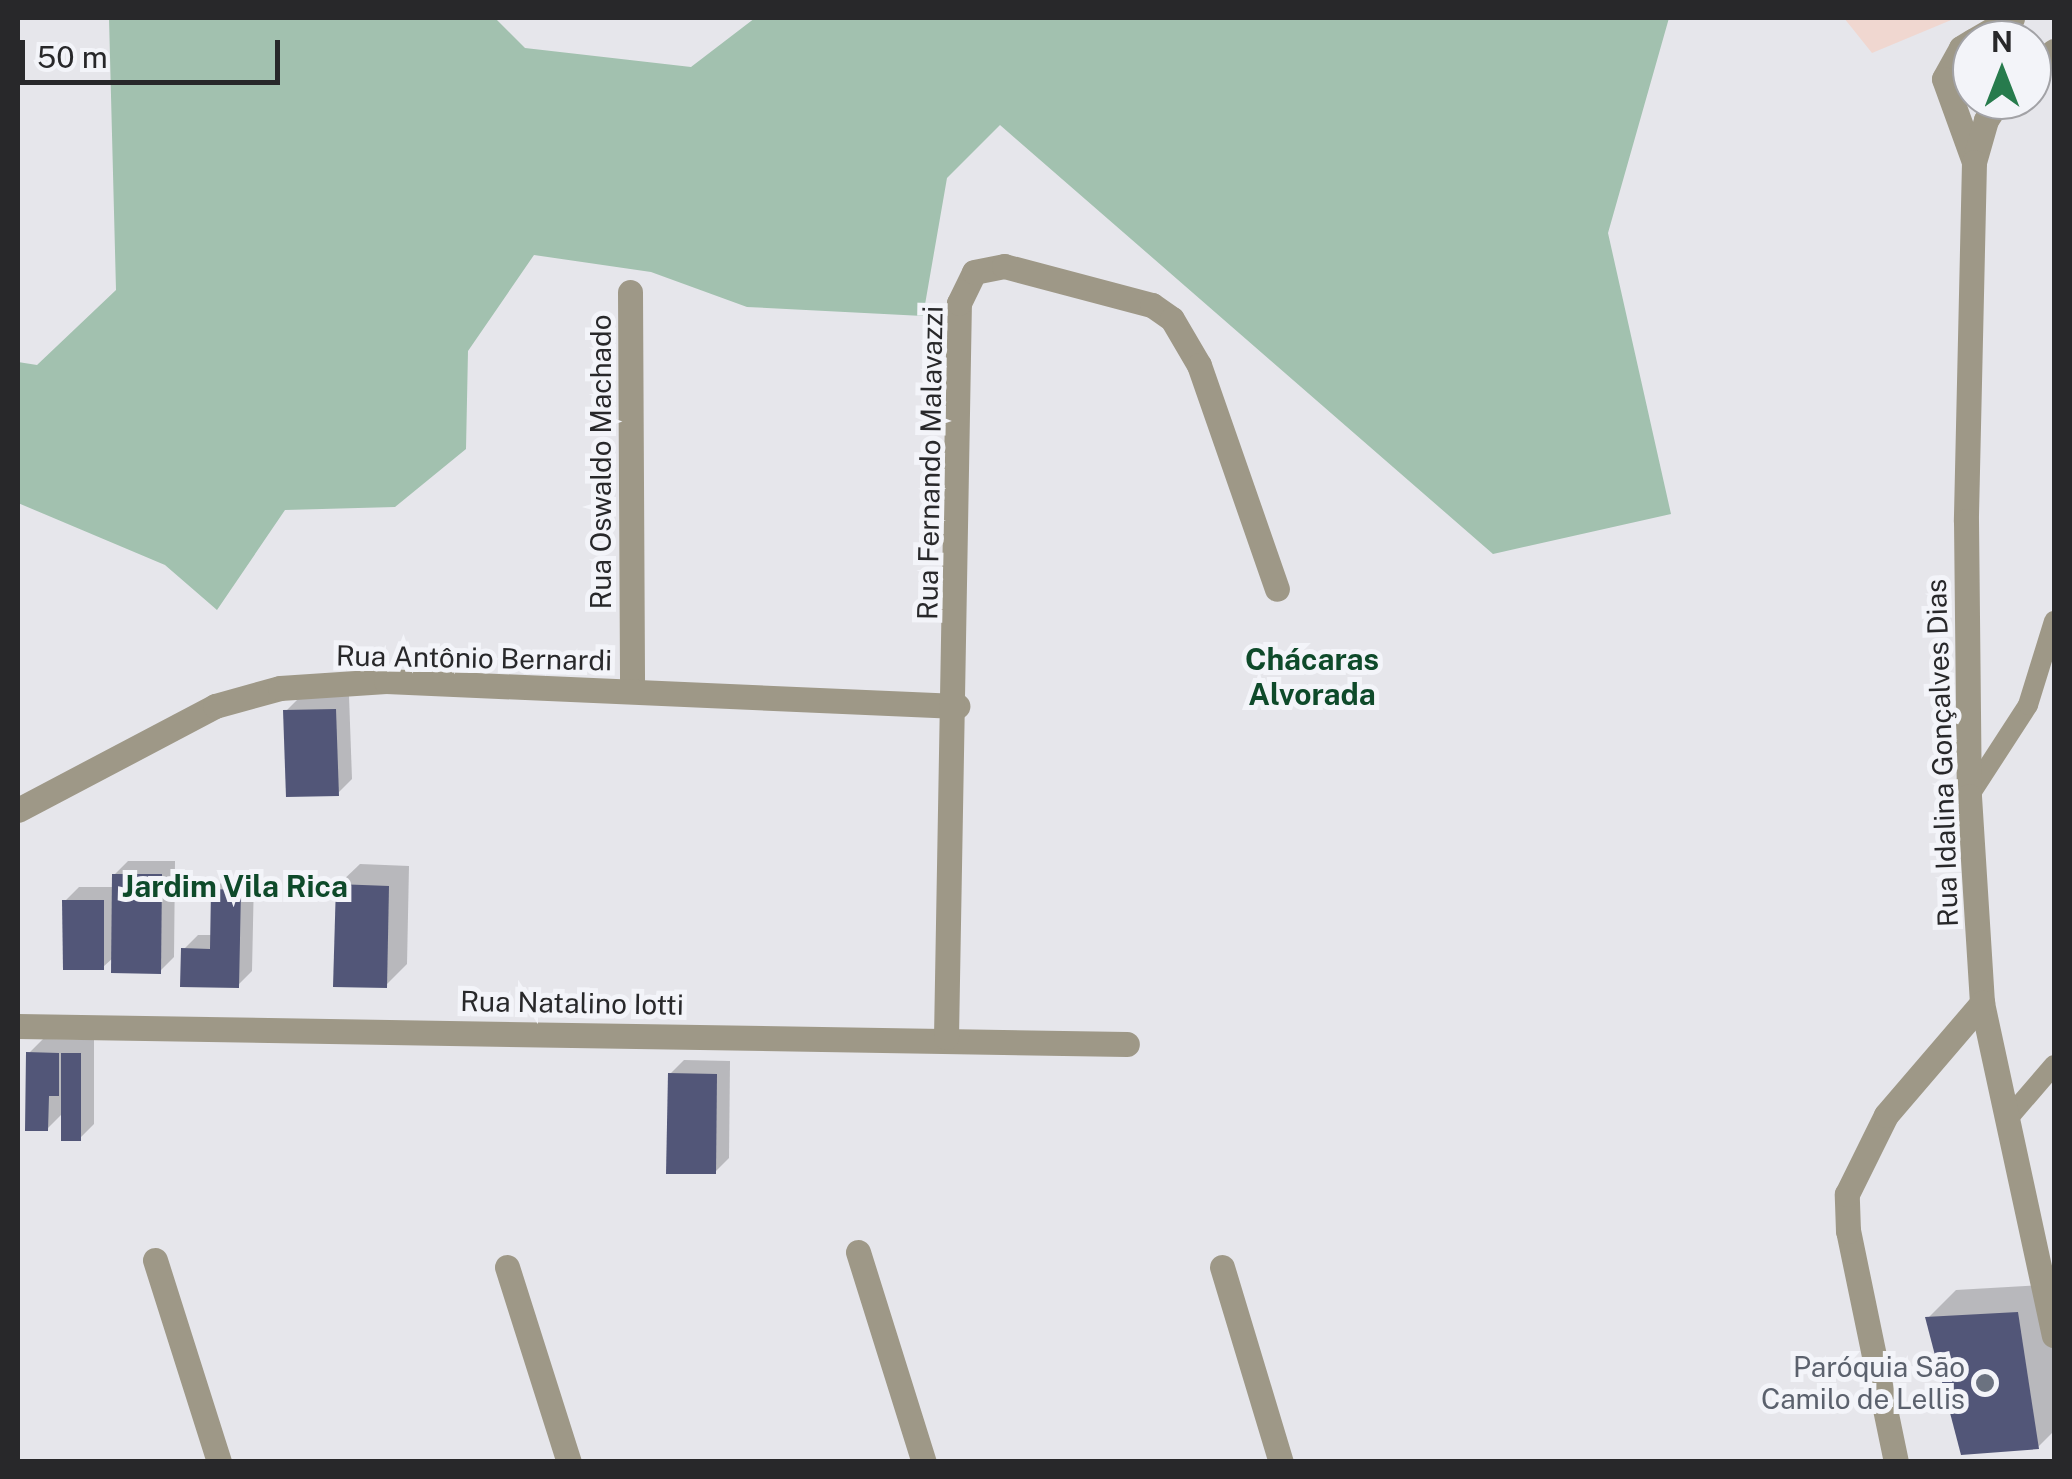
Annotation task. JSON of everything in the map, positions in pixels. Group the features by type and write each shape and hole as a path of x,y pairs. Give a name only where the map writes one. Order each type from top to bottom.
{"street":[{"name":"Rua Idalina Gonçalves Dias","path":"1952,64 1944,79 1952,101"},
{"name":"Rua Idalina Gonçalves Dias","path":"1959,120 1974,162"},
{"name":"Rua Idalina Gonçalves Dias","path":"1986,120 1974,162 1966,520 1968,796 1982,1003 2010,1116 2054,1335"},
{"name":"Rua Fernando Malavazzi","path":"946,1037 957,706 959,303 974,272 1004,266 1152,305 1172,318 1200,365 1277,589"},
{"name":"Rua Oswaldo Machado","path":"630,292 632,691"},
{"name":"Rua Antônio Bernardi","path":"18,810 215,706 280,688 386,681 957,706"},
{"path":"1896,1462 1848,1230 1847,1194 1886,1115 1982,1003"},
{"name":"Rua Natalino Iotti","path":"18,1026 946,1037 1126,1044"},
{"path":"858,1252 924,1462"},
{"path":"155,1260 219,1462"},
{"path":"507,1267 569,1462"},
{"path":"1222,1267 1281,1462"}],"lane":[{"path":"1968,796 2028,705 2050,646 2054,621"},
{"path":"2010,1116 2054,1065"}],"shaded area":[{"path":"1844,18 1956,18 1872,53"}],"green space":[{"path":"109,18 495,18 525,48 691,67 755,18 1669,18 1608,233 1671,514 1493,554 1000,125 947,178 923,316 747,307 651,272 534,255 468,351 466,449 395,507 285,510 217,610 165,565 18,503 18,362 37,365 116,290"}],"building":[{"path":"336,709 339,796 286,797 283,710"},
{"path":"112,874 162,874 161,974 111,973"},
{"path":"336,884 389,886 387,988 333,987"},
{"path":"211,889 241,890 239,988 180,987 181,948 210,949"},
{"path":"62,900 104,900 104,970 63,970"},
{"path":"26,1052 59,1053 59,1096 49,1096 48,1131 25,1131"},
{"path":"61,1053 81,1053 81,1141 61,1141"},
{"path":"668,1073 717,1074 716,1174 666,1174"},
{"name":"Paróquia São Camilo de Lellis","path":"2018,1312 2039,1449 1961,1455 1925,1317"}],"place":[{"name":"Paróquia São Camilo de Lellis","path":"1985,1383"}],"district":[{"name":"Chácaras Alvorada","path":"1312,676"},
{"name":"Jardim Vila Rica","path":"235,886"}]}
